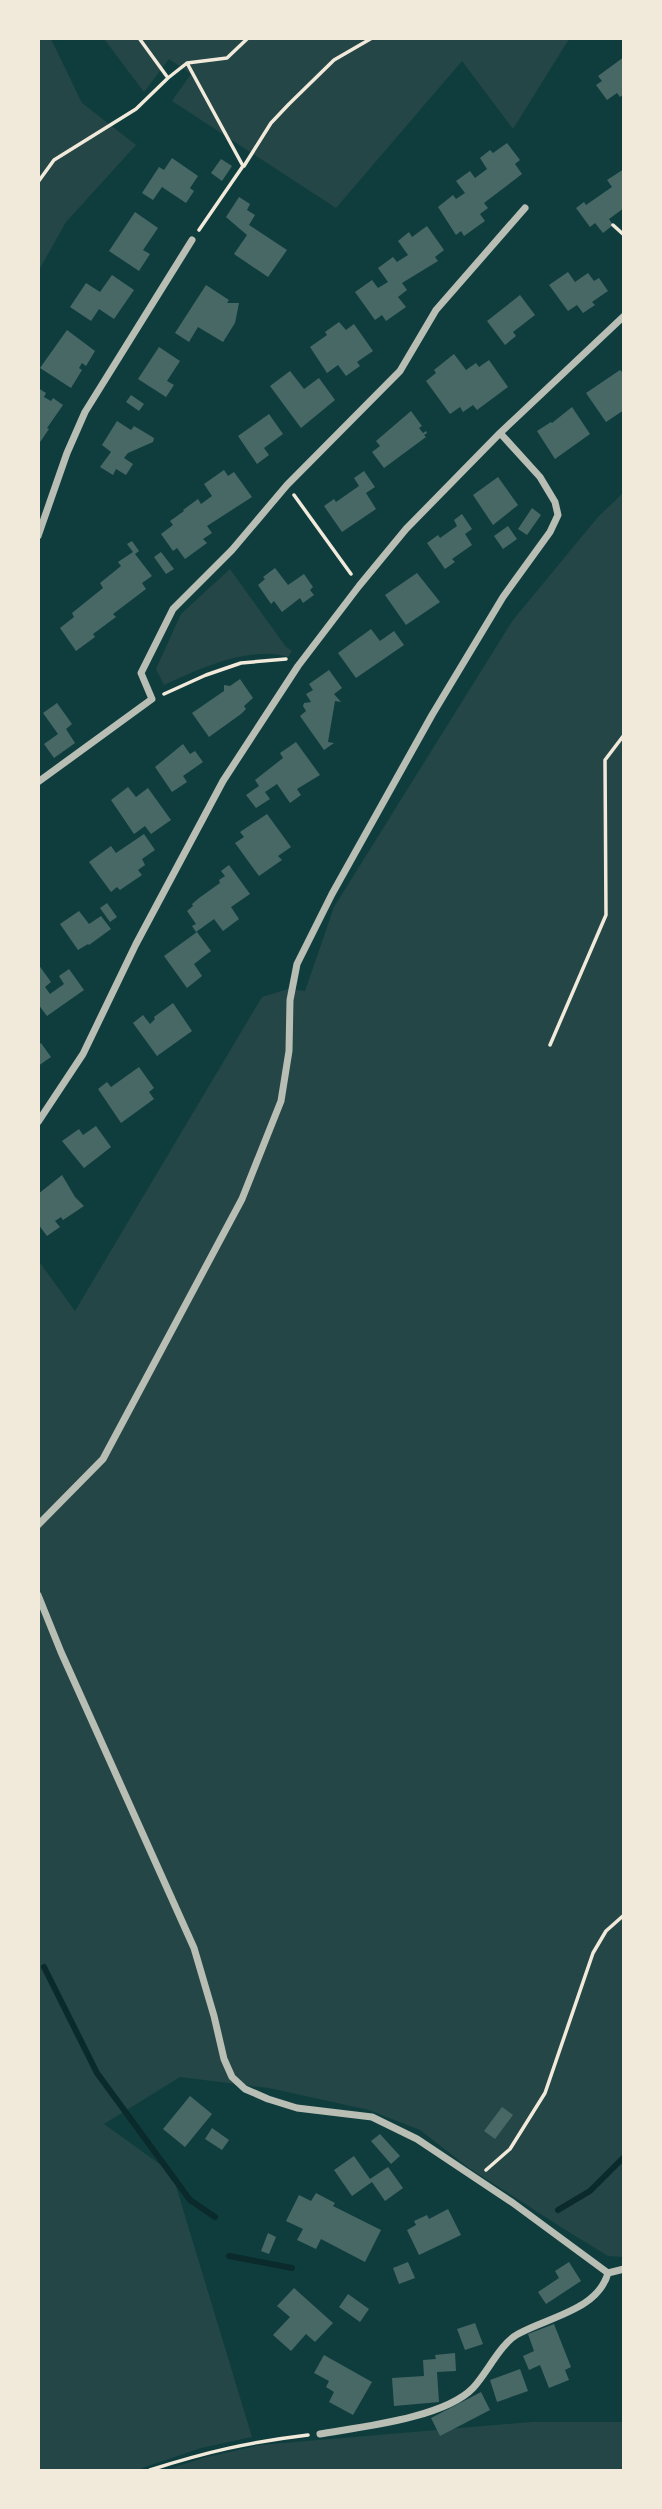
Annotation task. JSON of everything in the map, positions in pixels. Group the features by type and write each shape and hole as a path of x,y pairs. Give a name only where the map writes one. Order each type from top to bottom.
{"street":[{"path":"38,782 152,699 141,673 173,609 232,550 287,485 400,371 436,310 525,208"},
{"path":"38,536 67,453 85,412 192,240"},
{"path":"38,1122 83,1054 136,944 223,781 298,666 405,529 500,433 624,316"},
{"path":"38,1525 103,1459 242,1199 281,1101 289,1051 290,1000 297,964 332,894 432,715 503,597 550,531 558,515 555,502 540,477 500,433"},
{"path":"38,1595 194,1948 215,2016 224,2059 232,2077 245,2089 297,2108 372,2117 417,2139 513,2203 608,2273"},
{"path":"608,2273 624,2269"},
{"path":"320,2434 384,2423 444,2406 472,2389 514,2336 586,2302 600,2292 608,2273"}],"path":[{"path":"139,38 168,78"},
{"path":"38,182 54,160 136,109 187,63 227,58 248,38"},
{"path":"192,240 271,123 334,61 372,38"},
{"path":"187,63 243,166"},
{"path":"613,225 624,235"},
{"path":"287,485 359,586"},
{"path":"152,699 241,663 286,659 298,666"},
{"path":"550,1045 606,915 605,760 624,735"},
{"path":"475,2180 510,2149 545,2093 593,1953 606,1931 624,1915"},
{"path":"150,2470 204,2452 249,2442 320,2434"}],"shaded area":[{"path":"39,39 51,39 82,103 136,145 66,222 39,270"},
{"path":"104,39 569,39 513,129 462,61 336,208 172,101 191,74 169,59 144,92"},
{"path":"623,493 623,2257 608,2256 564,2229 469,2168 420,2130 369,2110 269,2088 180,2077 104,2124 172,2173 252,2437 201,2448 140,2470 39,2470 38,1260 75,1311 262,997 288,989 305,991 334,907 513,620 598,517"},
{"path":"230,569 286,647 292,651 288,657 257,654 224,660 164,685 156,669 181,614"},
{"path":"532,2422 623,2422 623,2470 166,2470 260,2445"}],"building":[{"path":"624,57 624,94 620,97 617,93 607,100 596,85 602,81 598,76"},
{"path":"507,143 520,160 515,164 522,174 484,203 488,208 480,214 485,221 464,236 461,231 456,235 438,207 453,195 456,199 465,193 456,181 470,171 475,178 487,169 480,158 490,150 493,153"},
{"path":"172,158 198,176 190,188 194,191 186,203 162,187 153,200 142,193 159,167 164,170"},
{"path":"221,159 232,166 222,181 211,173"},
{"path":"624,169 624,208 609,219 613,225 603,233 595,223 590,227 576,208 584,202 586,205 612,187 607,180"},
{"path":"239,197 250,204 247,210 255,215 249,225 287,250 268,277 234,254 247,235 226,217"},
{"path":"135,212 158,228 143,250 150,254 139,271 109,251"},
{"path":"427,226 444,250 435,257 438,261 402,283 407,290 398,297 406,307 386,321 382,315 375,320 355,292 372,280 378,288 388,282 378,268 393,257 397,262 408,255 398,241 409,232 412,237"},
{"path":"568,272 575,282 588,273 594,281 599,278 608,291 592,302 595,305 583,313 577,305 568,311 549,285"},
{"path":"112,275 134,290 114,319 99,309 91,321 70,307 86,283 100,292"},
{"path":"206,285 229,300 227,303 239,303 235,323 223,342 198,327 189,342 175,333"},
{"path":"520,295 535,315 513,332 516,336 505,345 487,321"},
{"path":"339,322 346,330 354,324 373,351 357,362 360,366 346,376 338,365 327,373 310,347"},
{"path":"67,330 95,351 86,366 82,363 79,368 82,370 71,388 40,368"},
{"path":"159,347 180,361 167,381 174,385 166,397 138,379"},
{"path":"454,354 466,370 476,363 479,367 489,360 508,387 477,410 473,405 463,412 460,407 450,414 426,381 436,373 434,370"},
{"path":"620,370 624,374 624,410 606,422 586,393"},
{"path":"290,371 304,389 319,378 335,400 301,428 270,386"},
{"path":"38,388 46,393 44,397 51,401 53,398 63,405 38,445"},
{"path":"131,395 144,404 139,411 126,402"},
{"path":"572,407 590,434 555,459 537,431"},
{"path":"411,411 422,426 419,428 423,433 426,431 426,437 384,468 372,452 380,446 376,441"},
{"path":"269,414 283,434 264,448 269,455 257,464 238,436"},
{"path":"117,421 131,430 134,426 154,438 153,442 128,453 124,458 133,464 126,475 116,469 113,475 100,467 111,452 102,445"},
{"path":"224,470 228,476 234,472 252,497 207,526 212,533 203,539 207,543 185,559 177,548 173,551 161,534 173,525 170,521 183,510 198,499 201,504 212,496 204,484"},
{"path":"364,471 375,487 366,493 376,509 342,532 324,506 334,499 336,502 359,486 354,478"},
{"path":"498,477 518,505 493,525 473,495"},
{"path":"532,508 541,515 527,535 518,529"},
{"path":"462,514 472,529 465,534 472,545 452,559 455,562 445,569 427,543 457,526 454,520"},
{"path":"508,526 517,539 503,549 494,536"},
{"path":"132,541 139,551 135,554 152,576 142,583 146,589 113,614 116,617 76,651 60,628 74,617 72,613 103,588 100,583 121,566 118,562 133,552 127,544"},
{"path":"161,552 174,569 166,574 154,557"},
{"path":"275,568 288,585 304,574 313,587 310,590 314,595 303,603 300,598 282,612 274,601 271,604 258,585 265,579 263,577"},
{"path":"417,573 440,602 406,625 385,595"},
{"path":"371,629 380,641 394,631 404,645 356,678 338,653"},
{"path":"329,670 342,688 334,694 341,702 335,701 328,742 334,743 324,750 300,716 306,711 304,703 311,702 306,694 313,690 309,684"},
{"path":"240,679 253,698 244,706 246,709 241,714 209,737 192,713 224,691 224,685 230,686"},
{"path":"57,703 72,724 66,729 75,743 54,758 44,744 58,734 43,713"},
{"path":"296,742 320,775 297,789 301,795 290,803 277,784 265,792 270,799 256,808 246,795 259,786 255,780 283,758 280,753"},
{"path":"183,744 190,754 195,751 203,762 183,776 187,782 172,792 155,767"},
{"path":"128,787 136,797 148,788 171,820 151,834 145,826 134,834 111,800"},
{"path":"267,814 291,847 278,856 282,860 259,876 235,843 244,837 240,832"},
{"path":"144,834 155,850 142,859 145,865 138,870 142,875 120,890 117,887 111,892 89,862 111,846 116,853"},
{"path":"229,865 250,894 231,907 239,919 223,931 214,919 196,932 192,926 196,924 187,911 199,898 220,883 219,880 225,876 221,871"},
{"path":"107,903 117,917 110,922 100,908"},
{"path":"79,911 89,924 101,916 111,929 78,950 60,924"},
{"path":"197,932 211,951 194,964 202,976 187,988 164,956"},
{"path":"38,964 51,982 45,987 50,994 64,984 59,976 69,969 84,990 47,1016 38,1004"},
{"path":"173,1003 192,1031 157,1056 133,1023 143,1015 150,1024 154,1017"},
{"path":"41,1043 51,1057 38,1066 38,1045"},
{"path":"139,1067 154,1088 149,1092 154,1099 121,1123 98,1089 107,1082 111,1087"},
{"path":"96,1126 111,1147 84,1168 62,1141 79,1129 83,1135"},
{"path":"62,1175 75,1197 84,1206 63,1220 61,1217 55,1221 60,1227 47,1236 38,1224 38,1194"},
{"path":"190,2096 212,2114 185,2147 163,2129"},
{"path":"502,2107 513,2115 495,2139 484,2131"},
{"path":"212,2128 229,2140 222,2150 205,2139"},
{"path":"380,2134 400,2156 391,2164 371,2141"},
{"path":"354,2156 370,2179 388,2167 403,2188 385,2201 372,2182 352,2196 334,2170"},
{"path":"316,2193 335,2203 333,2206 381,2230 365,2262 321,2239 316,2249 297,2240 303,2229 286,2221 299,2195 311,2201"},
{"path":"448,2209 461,2235 419,2255 407,2230 416,2225 414,2221 427,2215 429,2219"},
{"path":"268,2233 276,2237 269,2254 261,2251"},
{"path":"408,2262 415,2278 399,2284 393,2268"},
{"path":"569,2262 581,2281 546,2304 538,2292 559,2278 555,2271"},
{"path":"294,2288 333,2323 315,2342 306,2334 291,2351 273,2335 290,2317 277,2306"},
{"path":"348,2294 369,2309 360,2322 339,2307"},
{"path":"475,2323 483,2344 465,2350 457,2329"},
{"path":"554,2324 571,2367 565,2370 569,2380 549,2388 540,2365 529,2370 523,2356 534,2351 528,2334"},
{"path":"455,2353 456,2371 437,2372 439,2402 394,2406 392,2378 424,2376 423,2360 436,2359 435,2355"},
{"path":"324,2355 372,2382 353,2415 329,2402 334,2392 326,2387 329,2381 314,2373"},
{"path":"520,2369 528,2391 497,2402 490,2380"},
{"path":"481,2392 490,2410 440,2436 431,2418"}],"waterway":[{"path":"44,1967 97,2073 190,2200 215,2217"},
{"path":"558,2210 590,2191 624,2157"},
{"path":"229,2256 292,2268"}]}
